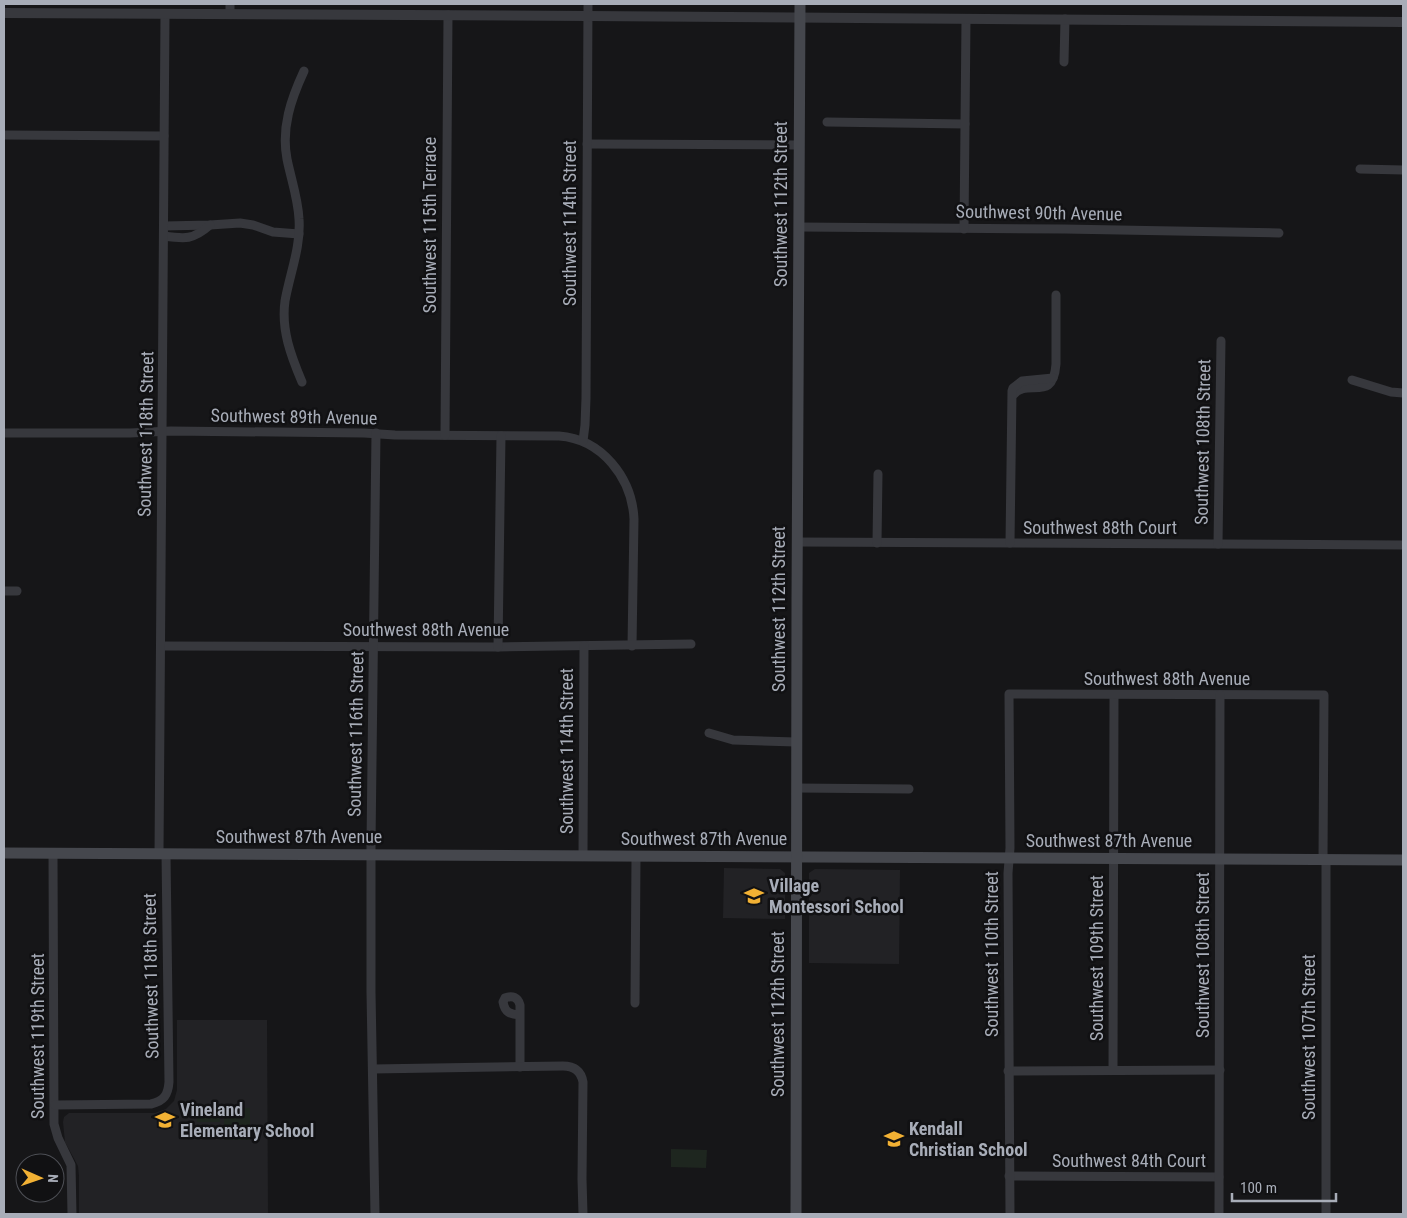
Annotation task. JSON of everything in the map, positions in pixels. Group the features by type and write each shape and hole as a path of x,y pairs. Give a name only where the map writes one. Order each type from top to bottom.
{"main road":[{"name":"Southwest 112th Street","path":"796,1214 796,742 800,4"},
{"name":"Southwest 87th Avenue","path":"4,853 1403,860"}],"street":[{"name":"Southwest 114th Street","path":"583,441 586,398 588,4"},
{"path":"4,13 103,8 166,14 230,9 292,15 1403,22"},
{"name":"Southwest 118th Street","path":"54,1105 151,1104 159,1102 165,1097 169,1082 162,854 161,646 166,14"},
{"name":"Southwest 115th Terrace","path":"445,435 448,15"},
{"path":"964,228 966,19"},
{"path":"1064,62 1065,20"},
{"path":"302,382 290,352 285,332 284,314 286,295 299,234 299,219 294,186 286,151 286,129 289,106 304,71"},
{"path":"827,122 965,124"},
{"path":"4,135 164,136"},
{"path":"587,144 799,145"},
{"path":"1360,169 1403,170"},
{"path":"164,226 210,226 240,223 273,232 299,234"},
{"path":"164,236 191,238 210,226"},
{"name":"Southwest 90th Avenue","path":"799,227 1279,233"},
{"path":"1010,543 1011,397 1013,388 1022,381 1053,378 1056,367 1056,295"},
{"name":"Southwest 108th Street","path":"1218,544 1221,341"},
{"path":"1352,380 1391,392 1403,393"},
{"name":"Southwest 89th Avenue","path":"4,433 376,433 395,435 565,437 583,441"},
{"name":"Southwest 116th Street","path":"375,1214 371,855 376,433"},
{"path":"498,647 501,436"},
{"path":"583,441 604,456 617,469 624,480 632,502 634,519 632,646"},
{"path":"877,543 878,474"},
{"name":"Southwest 88th Court","path":"797,542 1403,545"},
{"path":"4,591 16,591"},
{"name":"Southwest 88th Avenue","path":"161,646 498,647 691,644"},
{"name":"Southwest 114th Street","path":"583,856 584,646"},
{"name":"Southwest 88th Avenue","path":"1009,694 1324,695"},
{"name":"Southwest 110th Street","path":"1009,694 1008,1071 1010,1214"},
{"name":"Southwest 109th Street","path":"1113,1070 1114,695"},
{"name":"Southwest 108th Street","path":"1219,1214 1220,695"},
{"name":"Southwest 107th Street","path":"1324,695 1326,1214"},
{"path":"709,733 733,740 796,742"},
{"path":"797,788 909,789"},
{"name":"Southwest 119th Street","path":"53,854 55,1131 71,1165 72,1214"},
{"path":"635,1003 636,856"},
{"path":"520,1015 520,1067"},
{"path":"373,1069 571,1067 577,1070 582,1076 584,1088 583,1214"},
{"path":"1008,1071 1220,1070"},
{"name":"Southwest 84th Court","path":"1009,1176 1219,1177"}],"shaded area":[{"name":"Village Montessori School","path":"724,868 780,869 785,873 785,919 723,918"},
{"path":"815,869 900,870 899,964 809,963 809,873"},
{"name":"Vineland Elementary School","path":"177,1020 267,1020 268,1214 79,1214 78,1166 65,1142 64,1117 69,1113 155,1113 166,1109 174,1101 177,1090"},
{"path":"224,1108 250,1108 250,1140 224,1140"},
{"path":"197,1109 220,1109 220,1122 197,1122"},
{"path":"197,1125 220,1125 220,1139 197,1138"},
{"path":"671,1149 707,1150 706,1168 671,1167"}],"place":[{"name":"Village Montessori School","path":"754,896"},
{"name":"Vineland Elementary School","path":"165,1120"},
{"name":"Kendall Christian School","path":"894,1139"}]}
